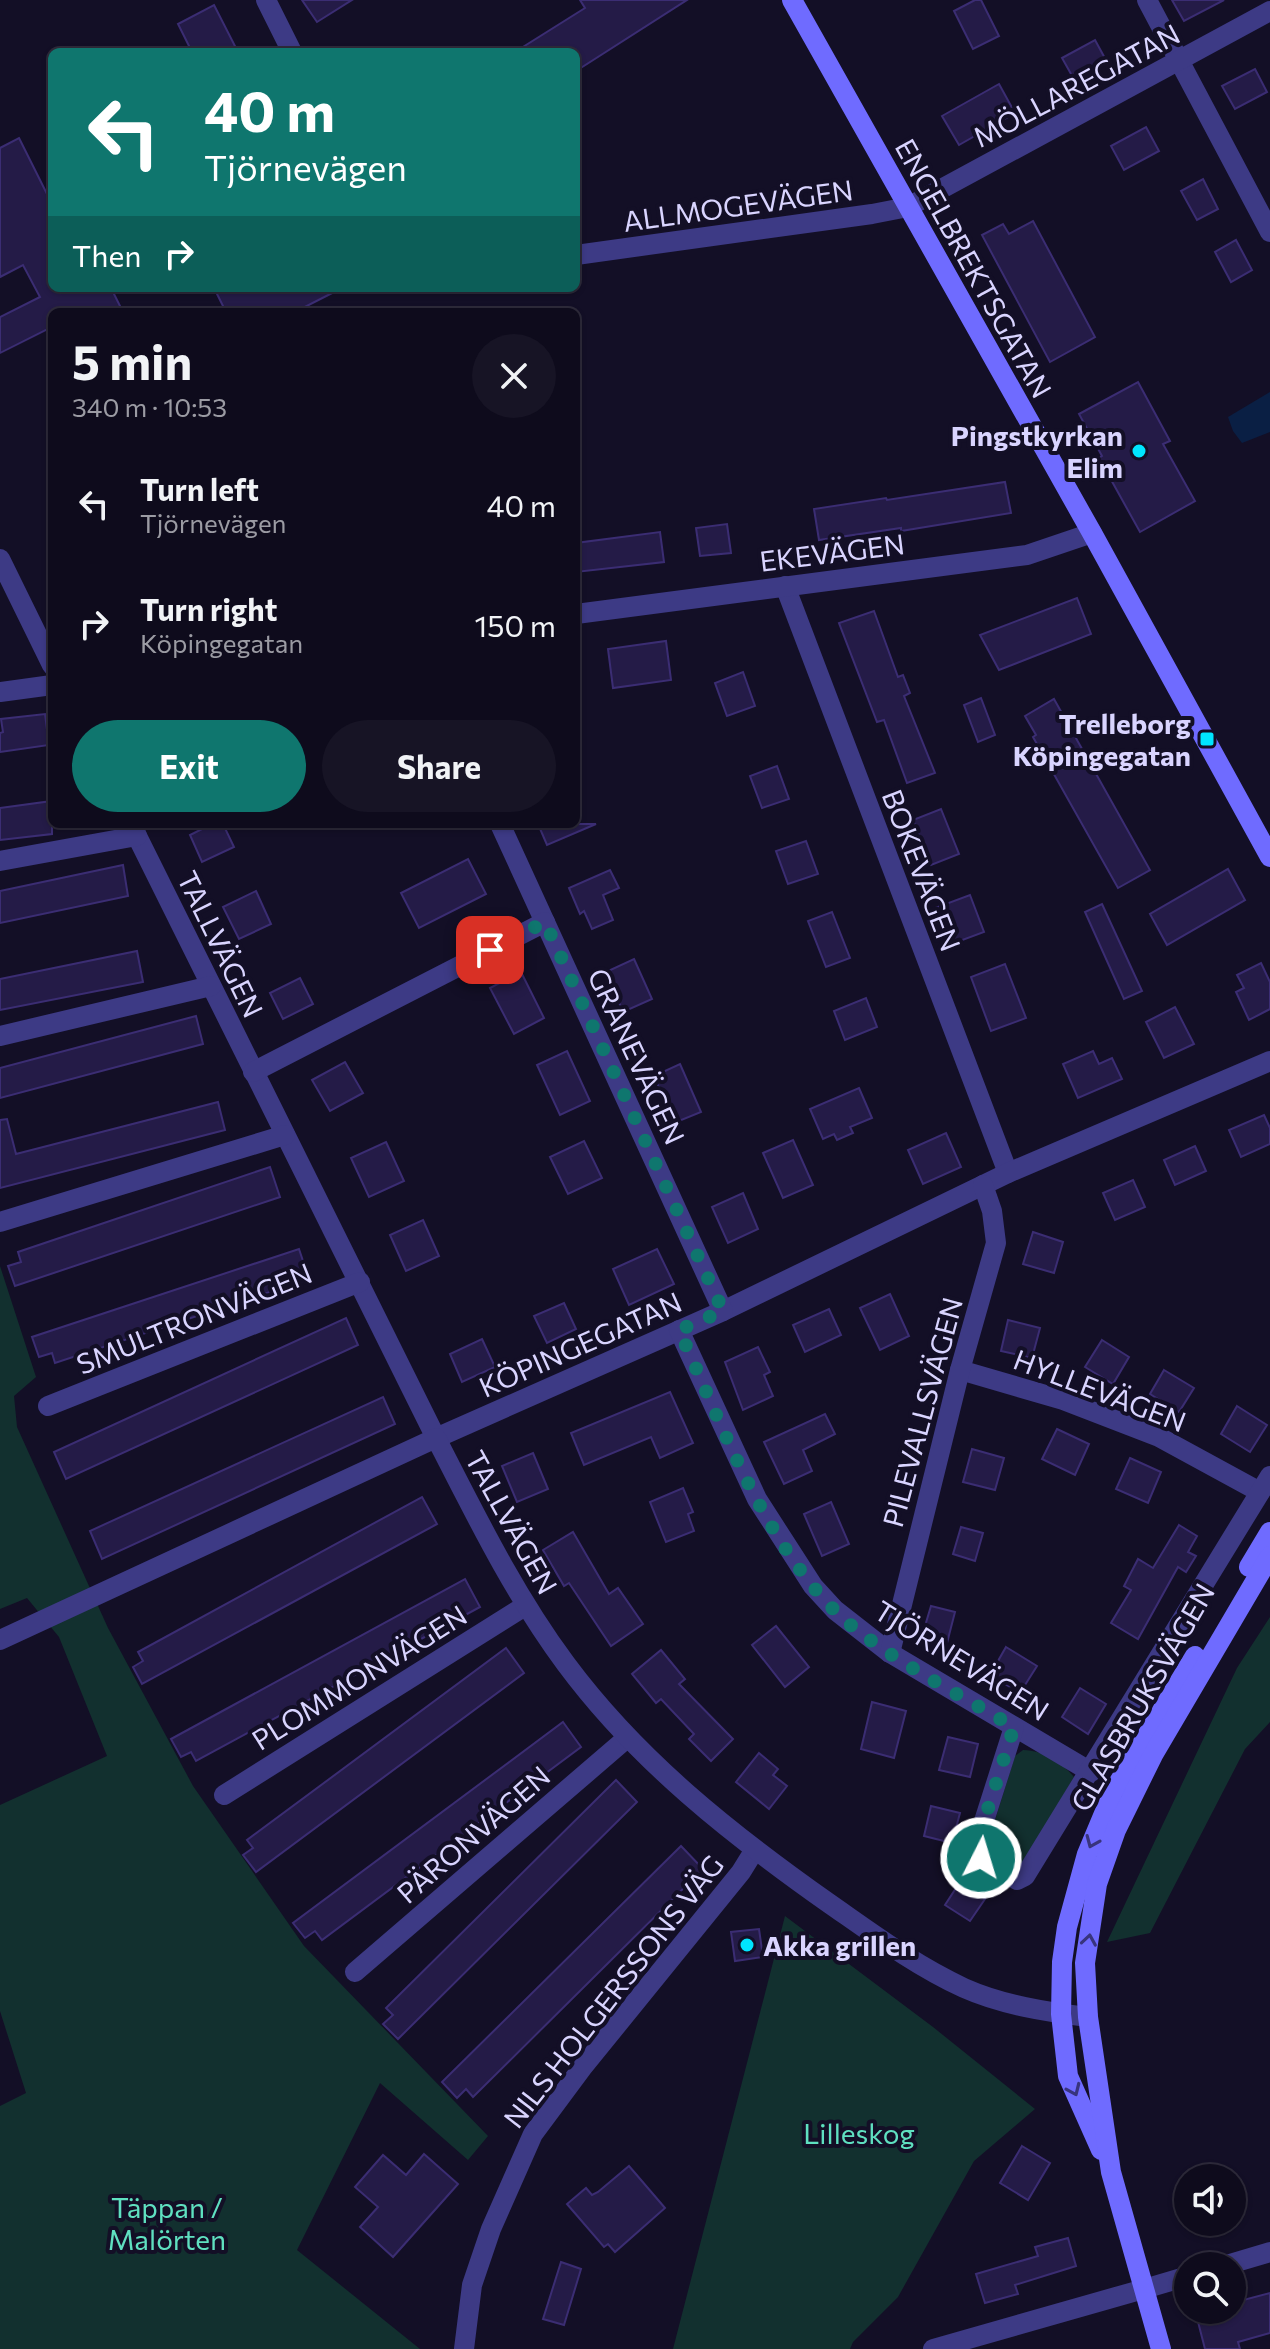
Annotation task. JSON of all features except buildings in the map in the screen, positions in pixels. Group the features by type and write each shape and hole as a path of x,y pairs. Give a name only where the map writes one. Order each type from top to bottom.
{"main road":[{"name":"ENGELBREKTSGATAN","path":"792,0 1270,857"},
{"name":"GLASBRUKSVÄGEN","path":"1111,2172 1068,2076 1061,2014 1062,1962 1067,1927 1087,1854 1113,1792 1270,1532"},
{"name":"GLASBRUKSVÄGEN","path":"1161,2349 1111,2172 1088,2017 1085,1963 1097,1884 1116,1830 1153,1755 1270,1556"}],"street":[{"path":"266,0 290,48"},
{"path":"1147,0 1270,232"},
{"name":"MÖLLAREGATAN","path":"908,207 1270,11"},
{"name":"ALLMOGEVÄGEN","path":"580,254 908,207"},
{"name":"EKEVÄGEN","path":"580,613 1027,555 1092,533"},
{"path":"0,559 48,657"},
{"name":"BOKEVÄGEN","path":"785,586 1008,1173"},
{"path":"0,692 48,686"},
{"name":"GRANEVÄGEN","path":"502,828 723,1311"},
{"path":"0,861 134,830"},
{"name":"TALLVÄGEN","path":"134,830 436,1438 525,1606 568,1666 627,1738 698,1804 754,1851 887,1944 965,1988 1021,2006 1088,2017"},
{"path":"253,1072 545,922"},
{"path":"0,1036 211,986"},
{"name":"KÖPINGEGATAN","path":"0,1640 436,1438 723,1311 1008,1173 1270,1061"},
{"path":"0,1222 285,1135"},
{"name":"PILEVALLSVÄGEN","path":"890,1653 960,1370 996,1243 992,1211 983,1185"},
{"name":"SMULTRONVÄGEN","path":"48,1406 360,1282"},
{"name":"TJÖRNEVÄGEN","path":"679,1330 757,1499 787,1549 813,1586 835,1610 890,1653 1091,1772"},
{"name":"HYLLEVÄGEN","path":"960,1370 1063,1400 1159,1437 1265,1484"},
{"path":"1014,1727 978,1840 981,1858 1017,1880 1025,1876 1091,1772 1265,1484"},
{"name":"PLOMMONVÄGEN","path":"224,1795 525,1606"},
{"name":"PÄRONVÄGEN","path":"355,1972 627,1738"},
{"name":"NILS HOLGERSSONS VÄG","path":"464,2349 472,2285 491,2229 533,2134 582,2068 741,1872 754,1851"},
{"path":"1246,2259 1270,2252"},
{"path":"933,2349 1174,2280"}],"green space":[{"name":"Täppan / Malörten","path":"0,1266 36,1377 14,1396 17,1427 108,1628 193,1786 304,1946 488,2136 468,2160 380,2083 297,2250 420,2349 0,2349 0,2106 26,2093 0,2011 0,1805 107,1756 59,1637 27,1598 0,1609"},
{"path":"1270,1617 1270,1722 1245,1749 1150,1933 1107,1942 1237,1668"},
{"path":"1023,1750 1052,1758 1074,1777 1024,1863 1016,1867 987,1846 1015,1756"},
{"name":"Lilleskog","path":"785,1916 933,2027 1035,2109 974,2161 898,2297 853,2342 850,2349 673,2349"}],"water":[{"path":"1270,392 1270,432 1242,443 1228,417"}],"place":[{"name":"Pingstkyrkan Elim","path":"1139,451"},
{"name":"Trelleborg Köpingegatan","path":"1207,739"},
{"name":"Akka grillen","path":"747,1945"}],"route":[{"path":"490,950 545,922 723,1311 679,1330 757,1499 787,1549 813,1586 854,1628 1014,1727 978,1840 981,1858"}]}
